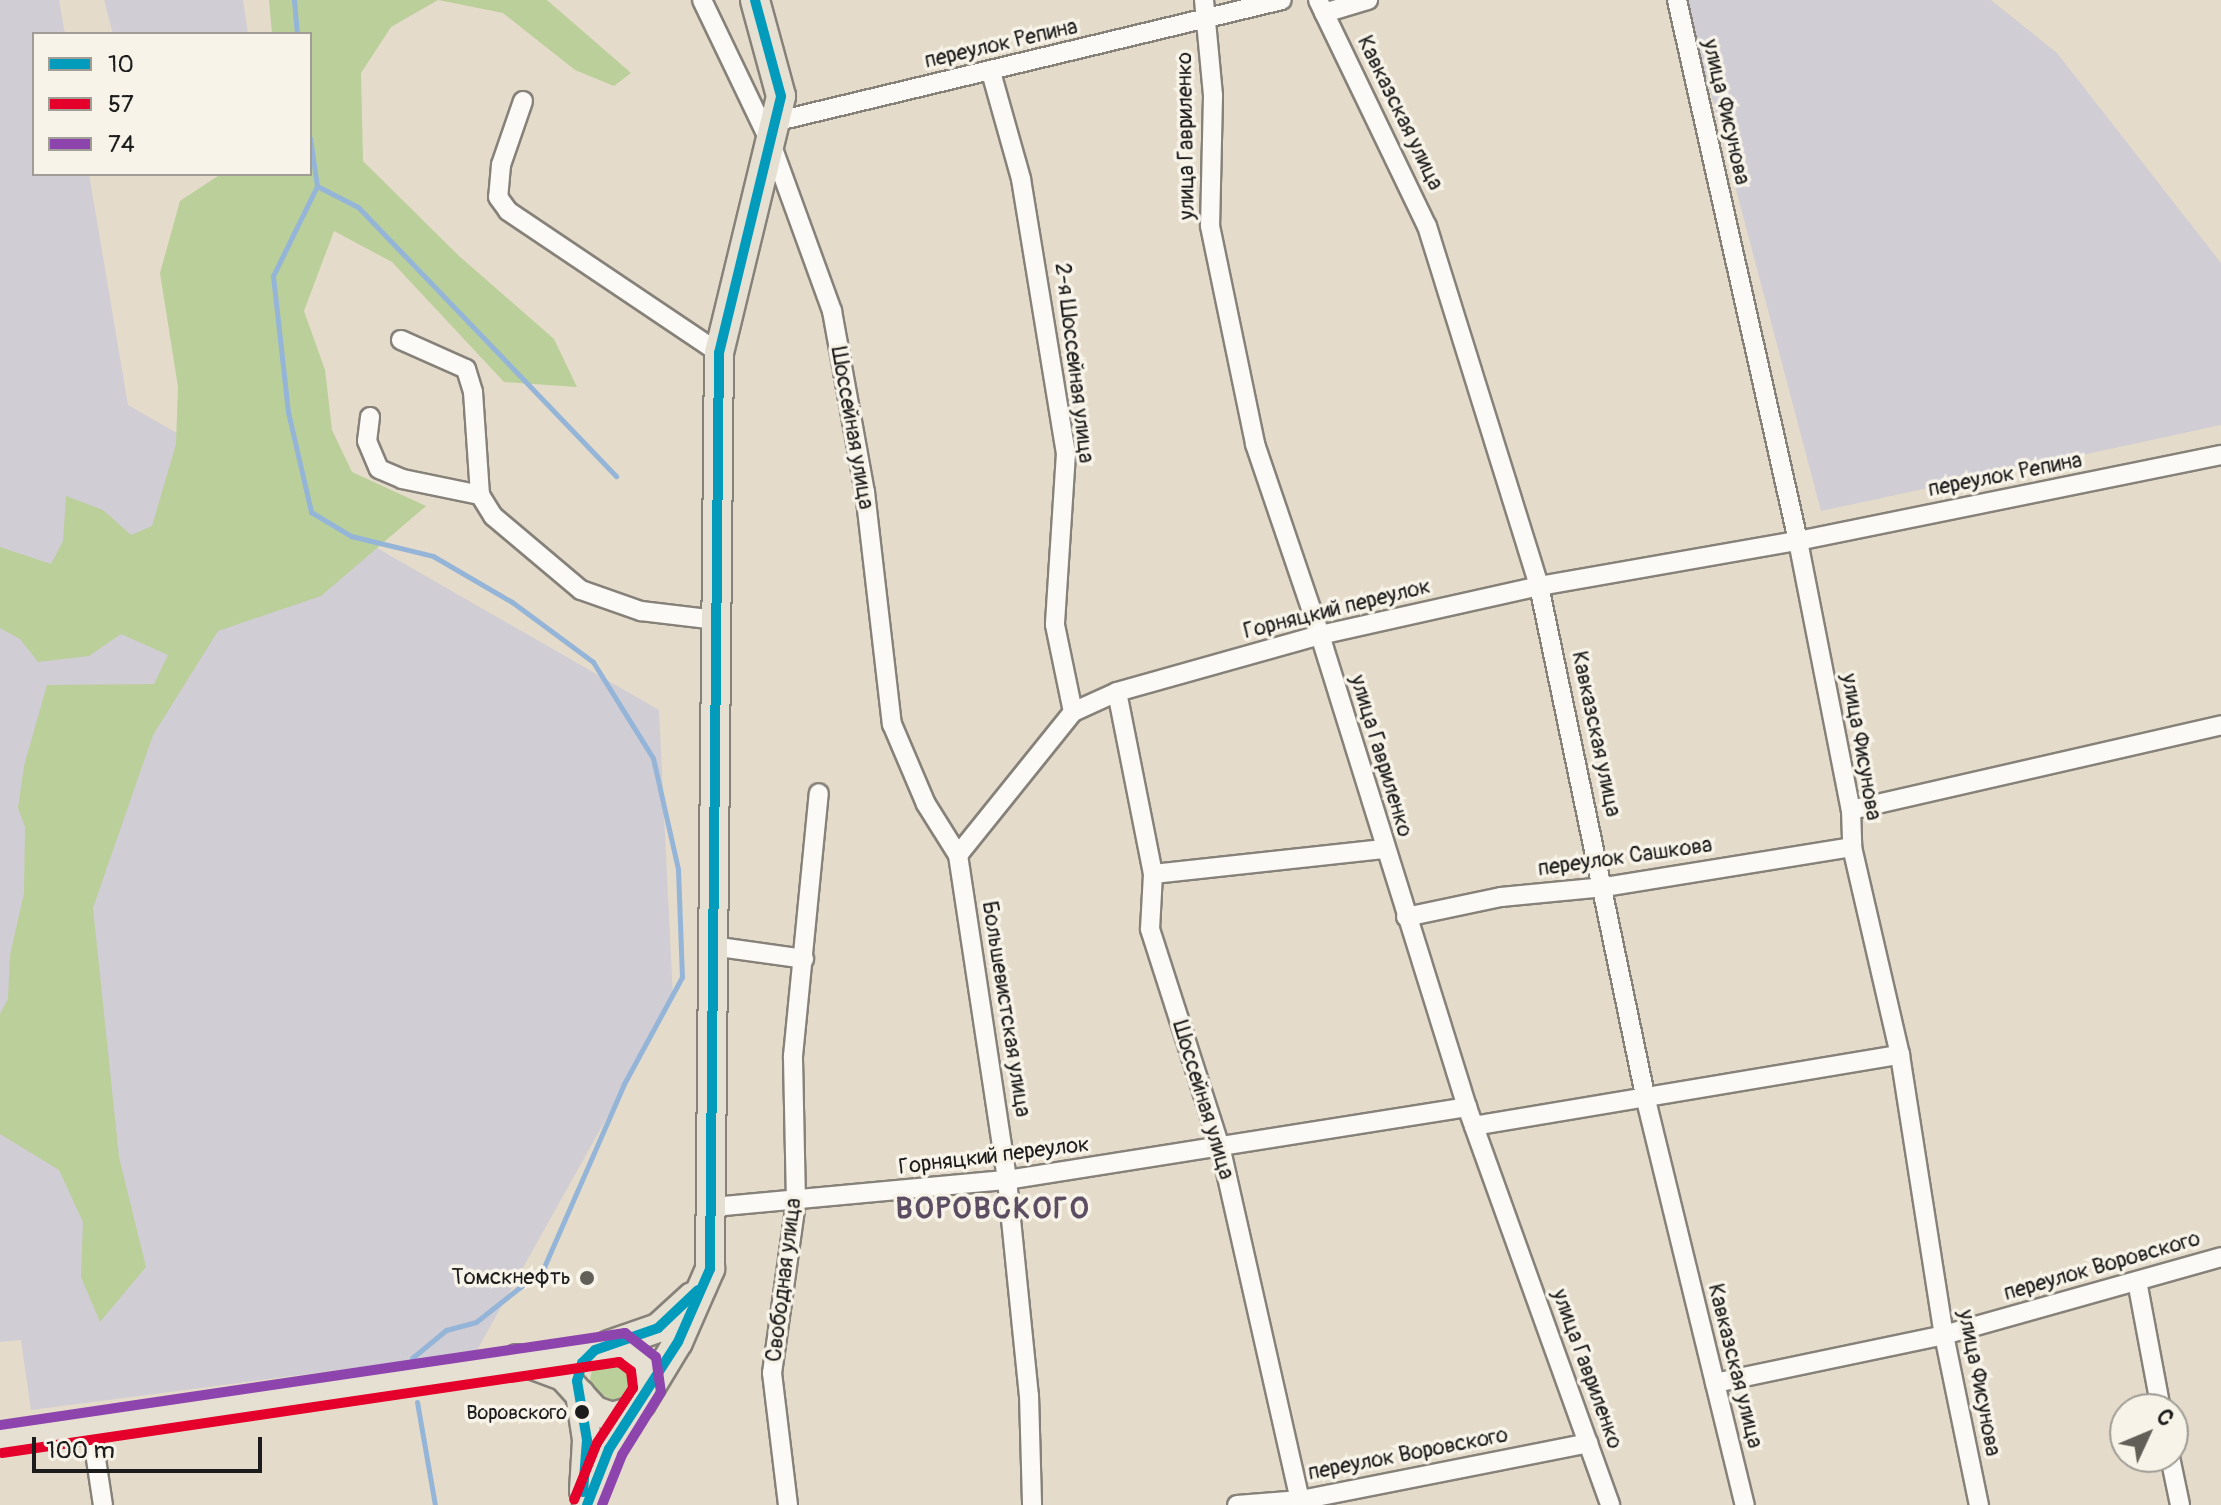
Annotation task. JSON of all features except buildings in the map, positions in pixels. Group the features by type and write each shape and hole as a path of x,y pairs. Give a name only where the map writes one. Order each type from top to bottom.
{"main road":[{"name":"Шоссейная улица","path":"755,0 777,69 775,133"},
{"path":"585,1505 609,1449 641,1403 693,1313 710,1269 714,1207 712,946 719,353 775,133"},
{"path":"0,1439 604,1346 639,1337 670,1320 710,1269"},
{"path":"517,1359 552,1369 582,1398 595,1411 612,1417 641,1403 648,1381 644,1364 623,1347 604,1346 582,1363 577,1381 582,1398 587,1440 585,1505"}],"street":[{"path":"702,0 775,133"},
{"name":"улица Гавриленко","path":"1204,0 1213,96 1210,226 1255,444 1320,635 1384,849 1467,1107 1610,1505"},
{"name":"переулок Репина","path":"775,133 991,72 1282,0"},
{"path":"1321,6 1368,0"},
{"name":"улица Фисунова","path":"1677,0 1798,541 1851,810 1852,847 1900,1055 1944,1335 1979,1505"},
{"name":"Кавказская улица","path":"1321,6 1427,226 1539,586 1605,887 1646,1100 1745,1505"},
{"name":"2-я Шоссейная улица","path":"991,72 1021,179 1066,453 1055,625 1073,712"},
{"path":"523,101 501,165 498,197 508,211 719,353"},
{"name":"Шоссейная улица","path":"775,133 832,311 865,492 892,724 926,804 958,855"},
{"path":"401,340 466,369 473,392 480,495 493,516 581,590 641,611 716,620"},
{"path":"370,417 367,441 379,469 480,495"},
{"name":"переулок Репина","path":"1798,541 2221,455"},
{"name":"Горняцкий переулок","path":"958,855 1073,712 1117,692 1320,635 1539,586 1798,541"},
{"name":"Шоссейная улица","path":"1117,692 1153,874 1150,929 1221,1150 1303,1503"},
{"path":"1851,810 2221,725"},
{"name":"Свободная улица","path":"788,1505 772,1373 796,1202 793,1056 819,793"},
{"name":"переулок Сашкова","path":"1406,917 1501,897 1605,887 1852,847"},
{"path":"1153,874 1384,849"},
{"name":"Большевистская улица","path":"958,855 1007,1180 1029,1395 1032,1505"},
{"path":"712,946 804,959"},
{"path":"1474,1126 1646,1100 1900,1055"},
{"name":"Горняцкий переулок","path":"714,1207 796,1202 1007,1180 1221,1150 1467,1107"},
{"name":"переулок Воровского","path":"1715,1383 1944,1335 2221,1257"},
{"path":"2137,1281 2158,1393"},
{"path":"91,1426 103,1505"},
{"name":"переулок Воровского","path":"1237,1505 1303,1503 1588,1443"},
{"path":"2173,1473 2180,1505"}],"shaded area":[{"path":"0,0 59,0 65,32 32,32 32,176 89,176 128,405 659,710 673,999 476,1352 31,1410 21,1340 0,1342"},
{"path":"104,0 243,0 248,32 112,32"},
{"path":"1686,0 1991,0 2057,53 2221,263 2221,425 1821,511"}],"green space":[{"path":"269,0 438,0 391,27 361,73 363,161 459,256 554,339 577,387 504,382 392,262 334,231 304,311 325,370 332,430 352,472 426,506 321,596 218,631 153,735 93,908 119,1157 146,1267 100,1322 81,1277 83,1222 59,1170 0,1134 0,1014 8,999 10,955 24,893 25,827 18,808 24,766 47,685 154,684 168,655 121,634 89,656 38,662 20,639 0,628 0,547 51,564 63,541 66,496 103,510 131,535 152,526 176,444 178,387 160,273 180,201 218,176 312,176 312,32 272,32"},
{"path":"438,0 547,0 631,73 614,86 575,70 503,13"},
{"path":"613,1358 629,1365 636,1381 629,1397 613,1404 597,1397 590,1381 597,1365"}],"waterway":[{"path":"294,0 297,32"},
{"path":"312,152 317,186 358,207 616,476"},
{"path":"317,186 273,276 288,412 311,512 351,536 433,556 512,602 593,662 653,758 678,869 682,977 624,1084 543,1269 476,1322 446,1330 412,1358"},
{"path":"417,1402 435,1505"}],"transit line":[{"name":"10","path":"587,1505 609,1449 678,1342 710,1269 719,353 781,96 755,0"},
{"name":"10","path":"583,1492 587,1440 577,1381 582,1363 595,1350 658,1328 698,1290"},
{"name":"74","path":"0,1425 625,1333 656,1357 661,1392 622,1455 602,1505"},
{"name":"57","path":"2,1453 619,1362 631,1371 633,1388 597,1443 574,1500"}],"place":[{"name":"Томскнефть","path":"587,1278"},
{"name":"Воровского","path":"582,1412"}],"district":[{"name":"ВОРОВСКОГО","path":"993,1209"}]}
